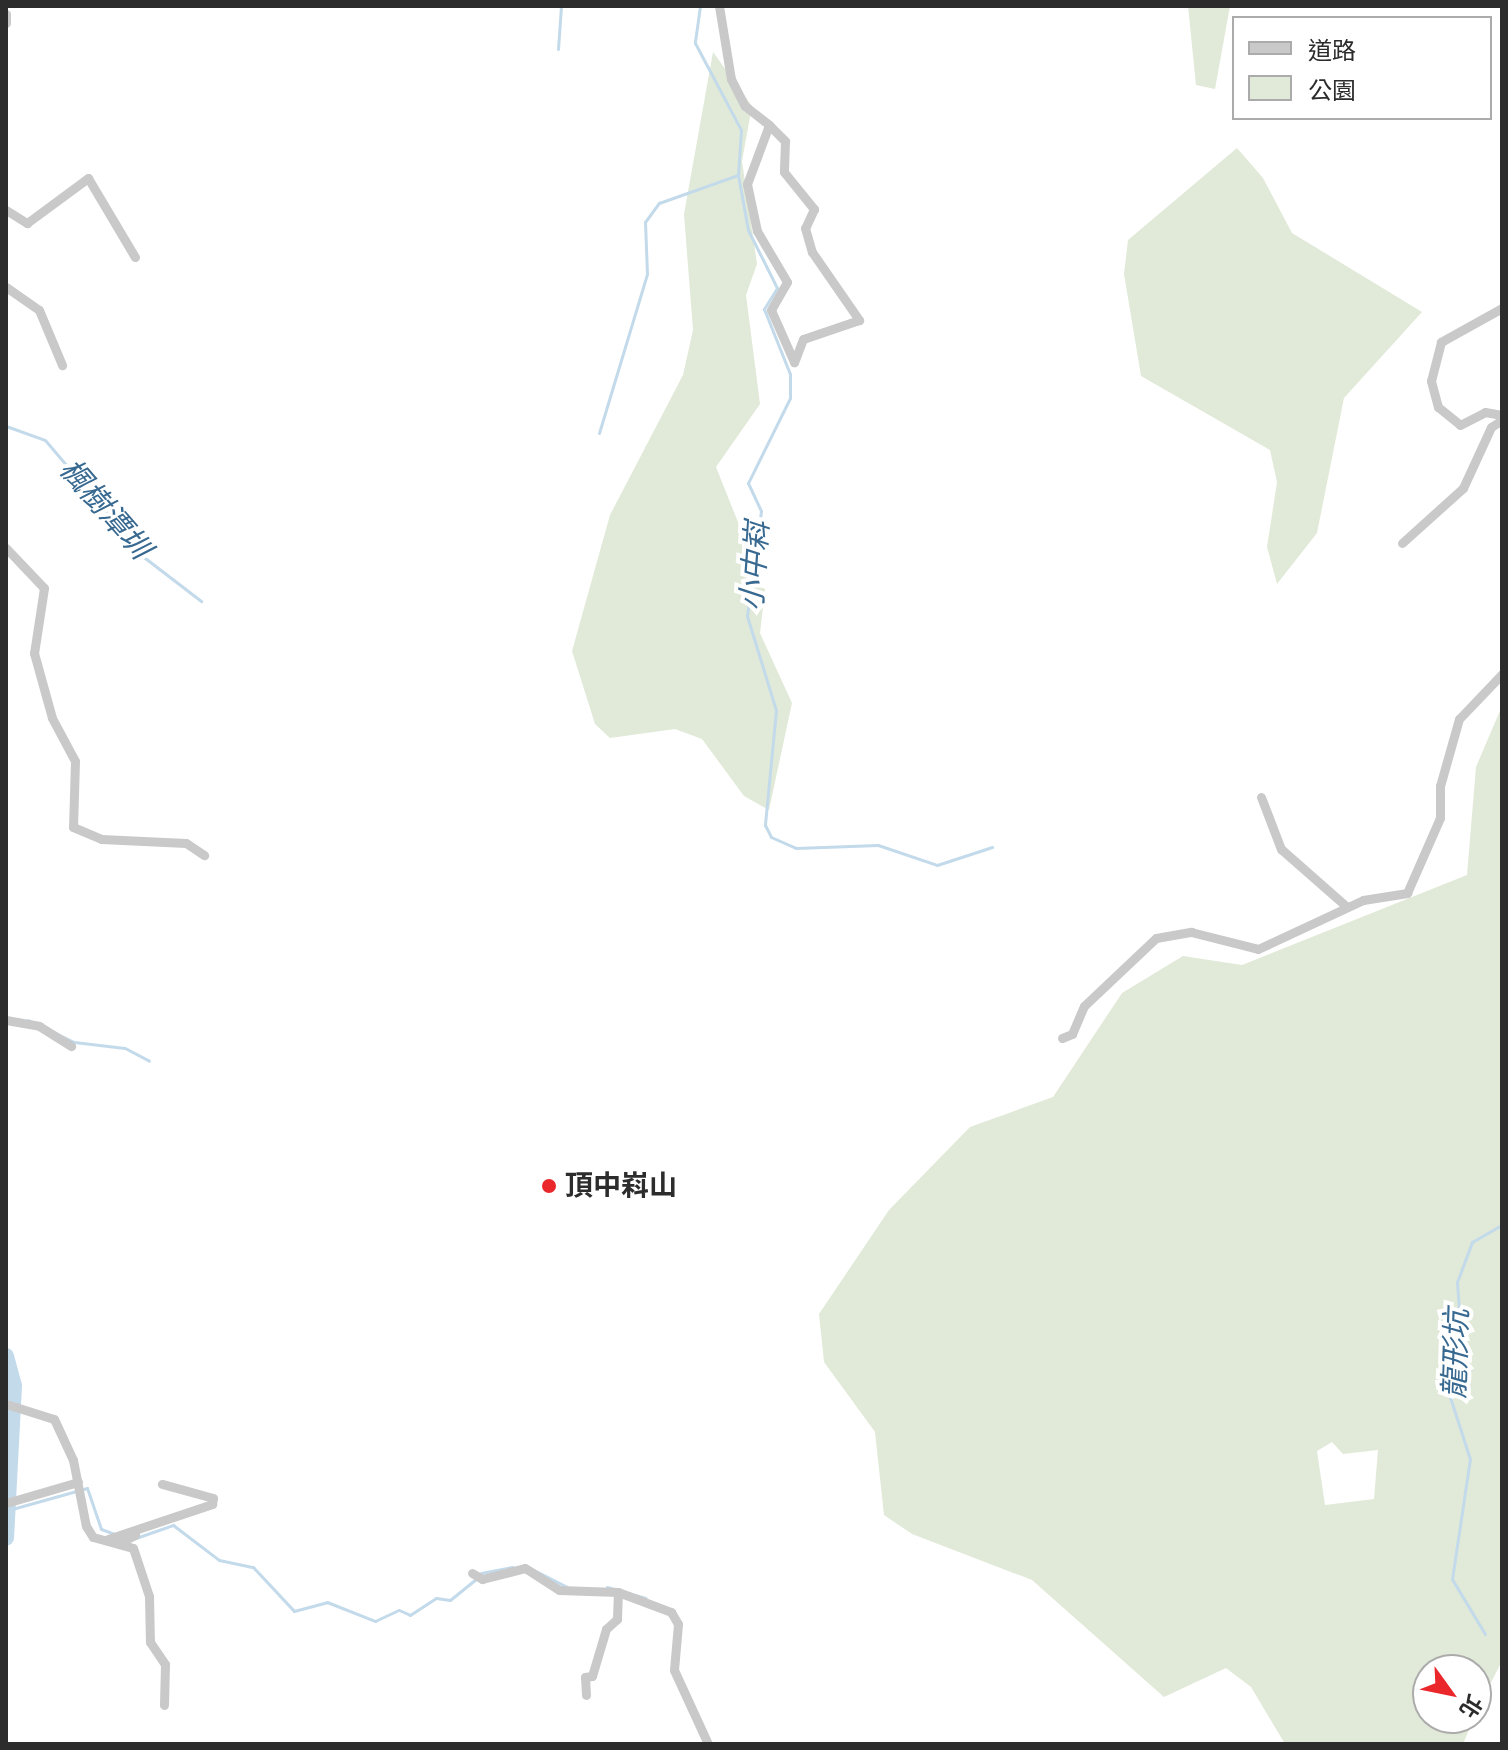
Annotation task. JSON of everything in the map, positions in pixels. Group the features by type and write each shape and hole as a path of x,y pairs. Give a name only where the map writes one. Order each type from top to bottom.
{"street":[{"path":"719,6 731,79 745,106 769,125 785,141 784,172 814,209 805,228 812,252 859,320 803,339 794,362 771,310 787,282 757,231 747,184 769,125"},
{"path":"6,210 27,223 88,178 135,257"},
{"path":"6,287 39,310 62,365"},
{"path":"1502,308 1441,342 1431,381 1438,407 1460,425 1485,412 1502,418"},
{"path":"1402,543 1463,488 1491,427 1502,418"},
{"path":"6,548 44,588 34,653 52,718 75,761 73,827 101,839 186,843 204,855"},
{"path":"1062,1038 1072,1034 1084,1006 1156,938 1191,932 1258,949 1347,907 1414,886 1440,818 1440,786 1459,719 1502,674"},
{"path":"1261,797 1281,849 1347,907"},
{"path":"6,1020 39,1026 71,1046"},
{"path":"6,1404 54,1419 78,1482 86,1526 108,1539 123,1541 133,1548 149,1596 150,1642 167,1679 164,1705"},
{"path":"6,1503 78,1482"},
{"path":"108,1539 212,1504 213,1498 162,1484"},
{"path":"123,1541 135,1535"},
{"path":"472,1573 482,1579 525,1568 559,1590 618,1592 675,1617 674,1670 708,1744"},
{"path":"586,1695 585,1677 592,1676 606,1629 617,1619 618,1592"}],"green space":[{"path":"1188,6 1230,6 1215,89 1196,85"},
{"path":"713,52 752,106 742,161 757,264 746,295 760,404 716,467 765,590 760,633 792,703 769,810 744,796 702,739 675,729 610,738 595,724 572,651 610,515 683,375 693,330 684,214"},
{"path":"1237,148 1263,178 1292,233 1422,312 1344,398 1317,533 1277,584 1267,547 1277,482 1270,450 1141,376 1124,274 1128,240"},
{"path":"1502,706 1502,1661 1492,1681 1492,1654 1412,1654 1412,1734 1467,1734 1463,1744 1285,1744 1251,1687 1226,1668 1164,1697 1032,1580 912,1534 884,1515 875,1432 824,1362 819,1314 889,1210 970,1127 1053,1097 1122,993 1183,956 1242,965 1467,875 1476,767","holes":["1332,1442 1343,1454 1378,1450 1374,1499 1325,1505 1317,1451"]}],"waterway":[{"path":"558,49 561,6"},
{"name":"小中嵙","path":"700,6 695,43 741,130 738,175 748,230 777,288 764,309 790,374 790,398 748,483 761,511 747,616 776,710 765,825 771,837 796,848 878,845 937,865 992,847"},
{"path":"599,433 647,274 645,222 659,203 738,175"},
{"name":"楓樹潭圳","path":"6,426 45,440 145,558 201,601"},
{"path":"28,1020 74,1042 125,1048 149,1061"},
{"name":"龍形坑","path":"1485,1634 1452,1579 1470,1459 1450,1397 1462,1352 1457,1282 1472,1242 1502,1225"},
{"path":"6,1356 14,1386 6,1538"},
{"path":"12,1509 87,1488 101,1529 115,1534"},
{"path":"130,1540 173,1525 219,1560 253,1567 294,1611 327,1602 375,1621 399,1610 410,1615 436,1598 450,1600 476,1579"},
{"path":"524,1565 567,1587"},
{"path":"481,1573 512,1567"},
{"path":"607,1587 645,1598"}],"place":[{"name":"頂中嵙山","path":"549,1186"}]}
